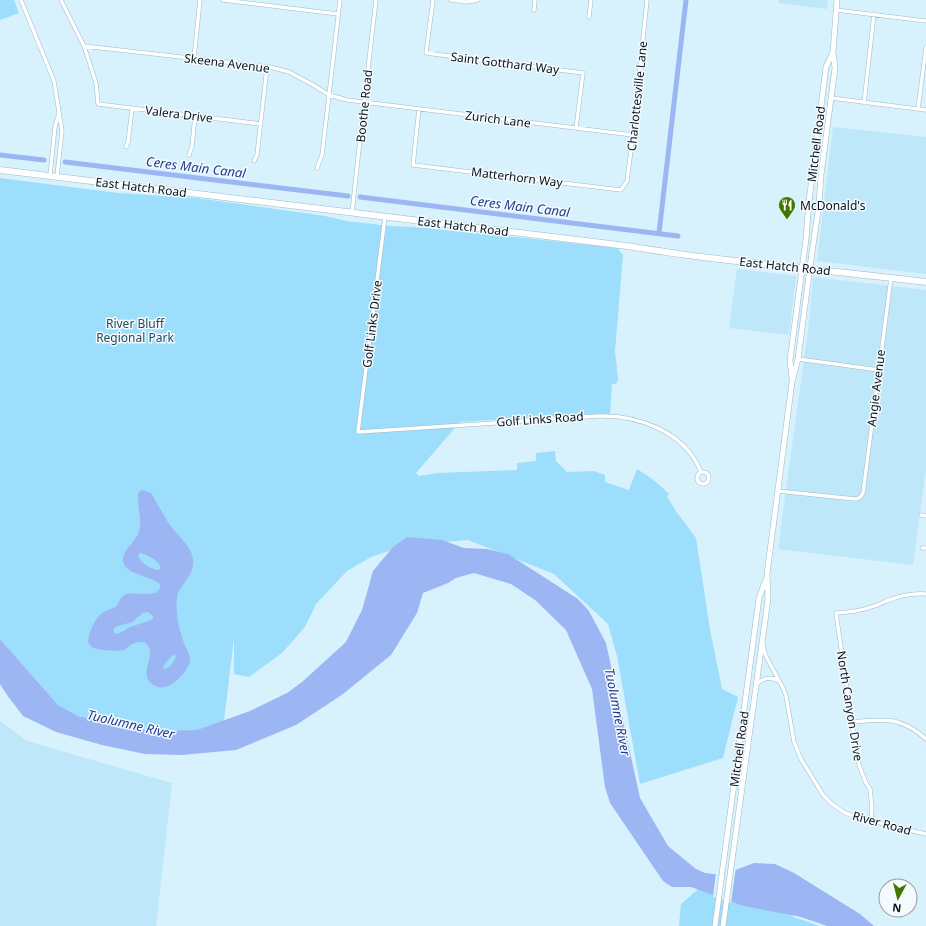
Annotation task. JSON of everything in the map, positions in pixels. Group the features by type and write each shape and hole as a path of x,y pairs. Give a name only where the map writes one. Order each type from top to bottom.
{"main road":[{"name":"Mitchell Road","path":"723,926 768,599 767,574 792,382 798,359 820,205 821,175 835,68 833,52 837,0"},
{"name":"Mitchell Road","path":"792,382 790,360 826,67 833,52"},
{"name":"East Hatch Road","path":"0,170 627,246 700,257 926,282"},
{"name":"Mitchell Road","path":"715,926 759,598 767,574"}],"street":[{"path":"21,0 54,81 62,131 53,176"},
{"path":"61,0 84,46"},
{"path":"194,58 200,0"},
{"path":"223,0 338,14"},
{"path":"317,168 322,155 340,0"},
{"name":"Boothe Road","path":"352,213 376,0"},
{"name":"Saint Gotthard Way","path":"433,0 426,54 583,73 576,128"},
{"path":"451,0 467,2 478,0"},
{"path":"534,10 535,0"},
{"path":"589,17 591,0"},
{"name":"Charlottesville Lane","path":"621,190 627,181 634,135 647,0"},
{"path":"836,10 926,21"},
{"path":"864,103 874,14"},
{"name":"Skeena Avenue","path":"84,46 267,67 289,72 329,95 347,100 364,102"},
{"name":"Valera Drive","path":"84,46 96,83 98,104 261,124"},
{"path":"918,109 926,48"},
{"path":"254,161 257,155 267,67"},
{"path":"831,98 926,110"},
{"name":"Zurich Lane","path":"364,102 634,135"},
{"path":"126,147 132,109"},
{"name":"Matterhorn Way","path":"419,109 413,165 621,190"},
{"path":"53,176 55,128 59,112"},
{"path":"189,155 192,147 195,116"},
{"name":"Golf Links Drive","path":"358,432 385,217"},
{"name":"Angie Avenue","path":"778,491 855,499 860,498 863,493 890,278"},
{"path":"798,359 879,370"},
{"name":"Golf Links Road","path":"358,432 618,416 640,421 665,432 689,453 701,472"},
{"path":"921,515 926,516"},
{"name":"North Canyon Drive","path":"871,821 872,807 870,789 859,765 836,614 874,606 903,595 915,593 926,594"},
{"name":"River Road","path":"762,640 765,654 783,688 788,703 794,742 801,759 823,795 832,804 859,818 926,834"},
{"path":"756,684 761,680 769,678 780,682"},
{"path":"852,722 881,719 900,722 911,727 926,739"}],"shaded area":[{"path":"779,0 828,0 827,9 779,3"},
{"path":"833,127 926,137 926,274 817,261"},
{"path":"737,269 796,276 789,335 729,328"},
{"path":"813,277 926,290 926,469 913,565 778,549 809,323"},
{"path":"0,721 27,741 172,783 156,926 0,926"}],"green space":[{"path":"0,0 14,0 19,13 0,20"},
{"name":"River Bluff Regional Park","path":"0,178 118,193 197,198 325,216 346,221 390,226 414,227 617,248 623,255 615,351 618,379 616,384 612,384 610,414 460,422 416,473 419,476 438,473 517,470 517,463 536,461 536,453 555,451 556,461 567,472 594,471 605,475 605,482 629,490 637,469 654,480 665,490 669,494 667,496 675,510 696,538 710,630 722,689 738,697 723,758 640,784 617,656 608,624 554,574 468,540 406,545 371,557 347,571 316,604 305,627 282,653 249,677 234,674 234,638 224,721 197,730 151,731 78,716 58,705 0,639"},
{"path":"717,873 763,897 795,918 819,926 679,926 681,904"}],"water":[{"path":"143,490 151,493 169,524 190,550 193,559 190,575 180,589 177,598 177,615 179,626 184,644 189,654 189,663 185,672 174,683 163,687 155,686 148,680 147,672 150,651 146,643 137,642 124,650 113,651 94,648 88,641 91,629 98,617 103,612 116,606 124,595 153,593 160,589 160,584 132,572 123,562 123,557 127,549 138,534 140,519 138,494","holes":["140,553 152,558 160,565 161,568 158,570 146,565 139,558 138,555","148,612 153,616 153,618 130,627 120,633 116,634 114,632 115,627 132,622 143,613","173,656 176,656 173,662 168,668 164,669 163,667"]},
{"name":"Tuolumne River","path":"407,537 442,540 464,548 487,549 508,554 578,599 589,611 606,643 640,798 668,846 696,869 705,873 722,875 754,863 775,864 794,873 860,914 874,926 827,926 801,917 744,906 691,887 672,887 663,881 610,803 605,787 592,689 566,630 535,600 511,584 474,573 456,578 448,583 423,593 417,613 391,655 343,694 296,725 236,750 182,755 145,754 102,745 56,732 23,716 0,684 0,639 58,705 78,716 151,731 197,730 250,711 287,693 302,682 346,642 362,610 373,571 393,547"}],"pier":[{"path":"736,867 731,903 713,897 716,872 722,873"}],"waterway":[{"path":"659,233 686,0"},
{"name":"Ceres Main Canal","path":"0,155 44,160"},
{"name":"Ceres Main Canal","path":"65,162 348,196"},
{"name":"Ceres Main Canal","path":"360,197 678,236"}],"place":[{"name":"McDonald's","path":"787,220"}]}
